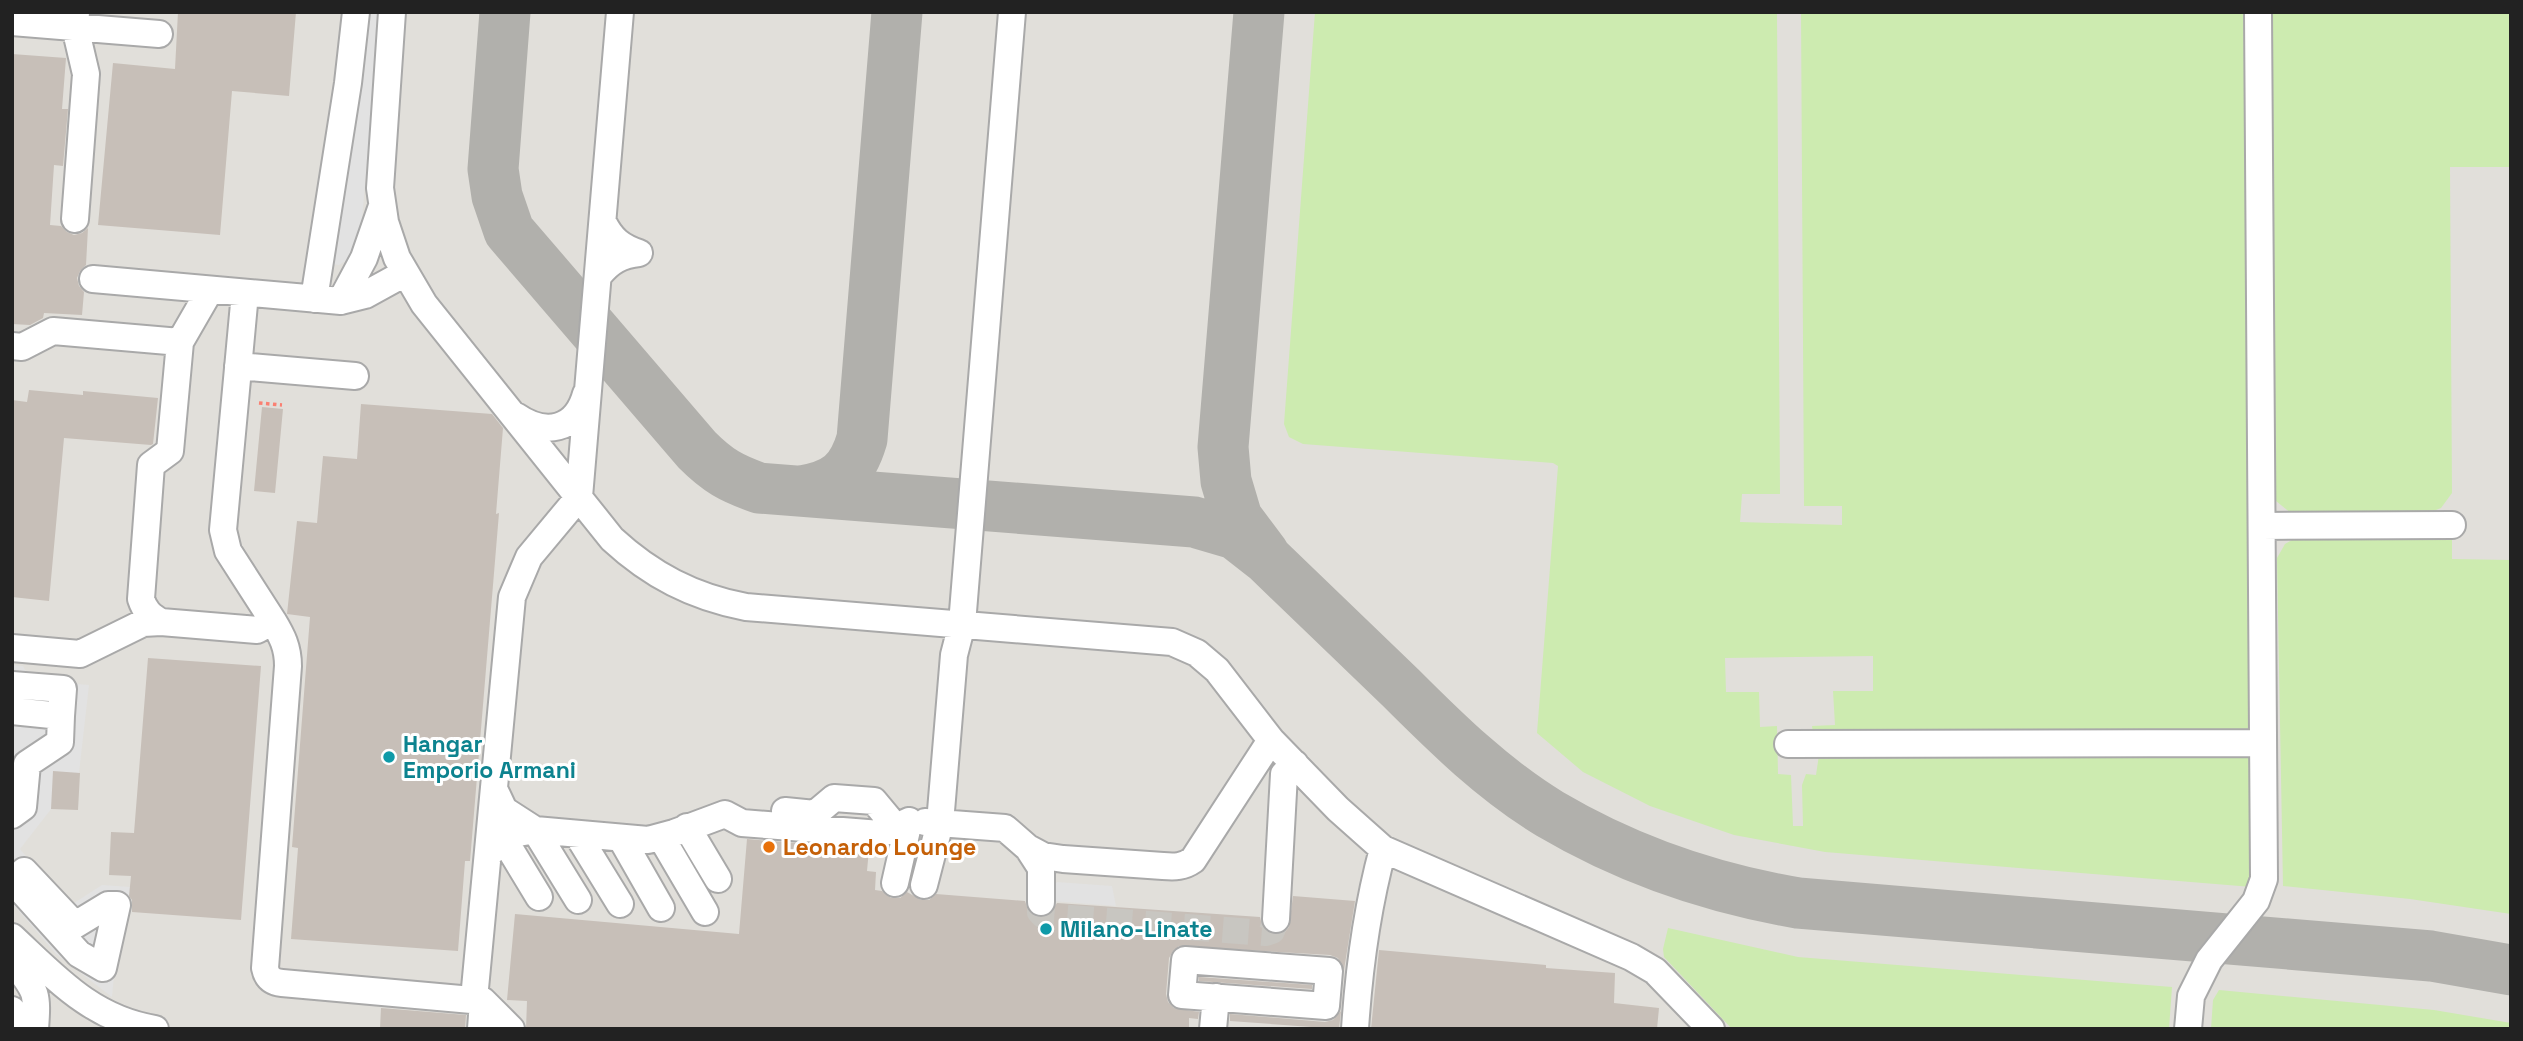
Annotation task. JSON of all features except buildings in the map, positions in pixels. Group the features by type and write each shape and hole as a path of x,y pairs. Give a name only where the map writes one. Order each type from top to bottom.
{"lane":[{"path":"314,299 348,83 356,12"},
{"path":"610,12 616,21 618,40"},
{"path":"600,902 550,836 504,810 495,790 512,597 529,557 579,497 621,12"},
{"path":"924,822 918,885 924,822 962,624 1012,12"},
{"path":"2188,1029 2191,996 2209,960 2256,901 2264,879 2258,12"},
{"path":"392,14 380,169 382,206 391,242 405,273 424,304 611,538 647,569 670,582 719,602 746,607 1172,642 1196,653 1217,670 1271,740 1338,809 1383,849 1631,957 1655,971 1711,1029"},
{"path":"75,219 86,74 76,20"},
{"path":"12,22 76,20 159,34"},
{"path":"341,301 364,258 382,206"},
{"path":"599,275 607,265 618,258 650,254 618,244 603,222"},
{"path":"93,279 341,301 365,295 405,273"},
{"path":"161,622 144,610 141,599 151,465 170,451 180,342 210,290"},
{"path":"244,293 223,530 228,551 284,639 288,652 266,957 267,975 274,982 282,983 479,1000 511,1029"},
{"path":"12,346 22,347 52,331 180,342"},
{"path":"238,366 355,376"},
{"path":"513,415 529,425 545,429 564,425 575,416 583,402 591,376"},
{"path":"2262,526 2452,525"},
{"path":"12,648 80,654 143,623 161,622 257,630 273,621"},
{"path":"12,685 63,690 60,742 23,759 27,764 16,803"},
{"path":"12,711 61,716"},
{"path":"1034,858 1043,856 1178,867 1193,860 1271,740"},
{"path":"1788,744 2263,743"},
{"path":"1276,919 1284,774 1295,764"},
{"path":"495,790 550,836 600,902"},
{"path":"550,836 668,834 741,807 815,814 834,798 874,801 924,822 1005,828 1034,858 1041,902"},
{"path":"725,814 742,823 880,834 924,822"},
{"path":"668,834 707,901 668,834"},
{"path":"481,1029 479,1000 550,836"},
{"path":"550,836 600,902"},
{"path":"550,836 600,902"},
{"path":"1355,1029 1359,977 1369,910 1383,849"},
{"path":"12,924 55,976"},
{"path":"12,937 92,1007 141,1027 155,1029"},
{"path":"1185,960 1329,971 1326,1006 1214,1016 1182,995 1185,960"},
{"path":"13,961 55,976"},
{"path":"13,961 34,989 37,1003 35,1029"},
{"path":"12,1010 19,1029"}],"path":[{"path":"259,403 282,405"}],"shaded area":[{"path":"12,12 2511,12 2511,1029 12,1029"},
{"path":"365,12 380,12 361,231 356,250 339,265 332,264"},
{"path":"12,665 23,666 30,680 89,685 79,773 20,849 68,907 102,885 130,887 128,911 119,923 112,997 56,954 12,903"},
{"path":"1057,882 1112,886 1116,906 1052,901 1049,893"}],"green space":[{"path":"1315,12 1777,12 1780,494 1742,494 1740,522 1842,525 1842,506 1804,506 1801,12 2248,12 2253,734 1814,740 1812,726 1835,725 1833,691 1873,691 1873,656 1725,658 1726,692 1759,692 1760,727 1777,726 1778,774 1791,775 1793,826 1803,826 1802,785 1806,774 1816,775 1819,755 2253,755 2252,887 1825,852 1734,835 1650,806 1583,772 1537,733 1558,466 1553,463 1303,444 1289,437 1284,424"},
{"path":"2265,12 2511,12 2511,167 2450,167 2452,493 2441,508 2423,515 2297,518 2271,497"},
{"path":"2300,535 2452,536 2452,559 2511,560 2511,914 2410,899 2283,886 2277,558 2285,544"},
{"path":"1668,928 1798,957 2172,987 2169,1029 1732,1029 1664,957"},
{"path":"2219,990 2434,1010 2511,1023 2511,1029 2211,1029 2213,1000"}],"taxiway":[{"path":"505,12 493,169 497,196 509,231 697,450 718,469 733,477 759,488 1194,522 1235,534 1267,559 1454,739 1529,801 1609,845 1670,870 1733,889 1798,903 2431,956 2511,970"},
{"path":"802,491 825,485 841,476 853,461 862,439 897,12"},
{"path":"1259,12 1223,447 1226,481 1237,518 1264,554"}],"tunnel":[{"path":"1041,902 1040,912 1044,916 1266,933 1272,931 1276,919"}],"place":[{"name":"Hangar Emporio Armani","path":"389,757"},
{"name":"Leonardo Lounge","path":"769,847"},
{"name":"Milano-Linate","path":"1046,929"}]}
